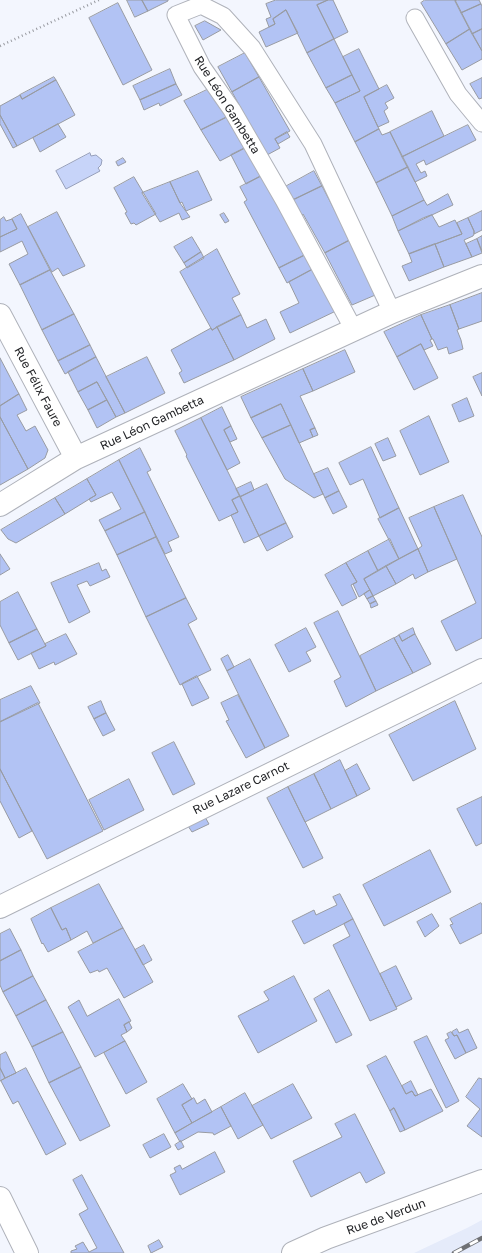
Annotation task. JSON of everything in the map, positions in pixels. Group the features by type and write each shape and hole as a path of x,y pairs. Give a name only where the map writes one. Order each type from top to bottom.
{"street":[{"name":"Rue Léon Gambetta","path":"0,505 76,458 392,312 482,276"},
{"name":"Rue Félix Faure","path":"0,315 76,458"},
{"name":"Rue Lazare Carnot","path":"0,907 482,670"},
{"name":"Rue de Verdun","path":"293,1253 326,1238 481,1185"},
{"path":"0,1198 27,1253"}],"lane":[{"name":"Rue Léon Gambetta","path":"354,330 284,200 232,110 202,67 176,15 201,6 223,16 252,48 313,144 392,312"},
{"path":"415,18 458,94 482,123"}],"path":[{"path":"0,46 99,0"}],"shaded area":[{"path":"482,1220 482,1253 414,1253 467,1228"}],"water":[{"path":"90,153 91,156 96,155 102,160 101,165 98,168 100,171 66,189 56,171"}],"building":[{"path":"127,0 142,0 148,11 135,17"},
{"path":"142,0 168,0 168,1 148,11"},
{"path":"276,0 328,0 317,5 334,39 307,53 286,10 273,19 275,24 269,27 266,19 271,17 266,4"},
{"path":"328,0 333,0 348,32 334,39 317,5"},
{"path":"425,0 455,0 470,29 446,44 421,3"},
{"path":"479,0 481,4 461,13 455,1"},
{"path":"118,3 152,70 123,85 89,18"},
{"path":"481,4 482,29 472,34 461,13"},
{"path":"286,10 298,33 266,47 259,32 275,24 273,19"},
{"path":"205,21 221,30 203,40 195,26"},
{"path":"470,29 482,51 482,59 462,70 446,44"},
{"path":"482,29 482,51 472,34"},
{"path":"334,39 352,75 326,88 307,53"},
{"path":"359,49 379,89 364,97 379,129 355,142 335,103 360,91 343,57"},
{"path":"245,53 259,77 232,92 218,67"},
{"path":"170,69 176,84 140,100 133,86"},
{"path":"352,75 360,91 335,103 326,88"},
{"path":"54,77 56,80 22,99 20,95"},
{"path":"259,77 290,131 275,139 280,148 267,155 232,92"},
{"path":"482,78 482,98 479,99 470,84"},
{"path":"56,80 75,115 17,146 0,115 0,106 20,95 22,99"},
{"path":"176,84 182,95 160,106 159,103 144,110 140,100"},
{"path":"387,85 394,98 385,103 388,108 384,111 389,122 378,127 364,97"},
{"path":"213,87 229,116 201,130 184,101"},
{"path":"432,111 444,136 402,157 390,132"},
{"path":"0,115 17,146 13,148 0,124"},
{"path":"229,116 247,147 220,161 201,130"},
{"path":"58,124 66,137 40,152 33,138"},
{"path":"468,125 476,140 426,165 424,160 416,164 421,173 425,171 427,176 415,182 402,157"},
{"path":"379,129 382,135 390,132 408,167 376,183 355,142"},
{"path":"287,132 290,137 278,144 275,139"},
{"path":"247,147 263,175 246,184 231,155"},
{"path":"123,158 126,162 118,166 116,162"},
{"path":"408,167 424,200 392,216 376,183"},
{"path":"198,171 212,200 186,211 182,202 180,203 170,182"},
{"path":"314,171 322,186 293,200 285,187"},
{"path":"263,175 307,254 279,268 244,202 247,200 240,187"},
{"path":"134,177 156,214 136,225 134,223 131,224 125,213 127,212 114,188"},
{"path":"170,182 180,203 190,217 182,220 179,213 160,222 142,193"},
{"path":"322,186 350,240 325,253 303,214 302,215 293,200"},
{"path":"448,194 453,205 398,231 392,216 424,200 427,205"},
{"path":"482,211 482,230 474,234 468,218"},
{"path":"57,212 85,266 63,276 58,268 52,272 28,227"},
{"path":"224,213 229,221 225,223 220,215"},
{"path":"21,214 50,270 20,285 9,264 28,254 22,241 0,252 0,237 17,229 12,219"},
{"path":"432,215 439,227 455,220 462,234 409,254 398,231"},
{"path":"4,217 6,221 12,219 17,229 0,237 0,220"},
{"path":"468,218 474,234 473,236 464,240 472,257 444,267 435,244 462,234 457,223"},
{"path":"482,236 482,251 477,239"},
{"path":"192,237 201,252 184,263 174,247"},
{"path":"477,239 482,253 472,257 466,244"},
{"path":"350,240 380,293 352,305 325,253"},
{"path":"435,244 444,267 409,281 402,266 412,262 409,254"},
{"path":"217,249 240,294 232,298 241,315 212,330 180,272"},
{"path":"201,252 204,258 187,268 184,263"},
{"path":"307,254 315,268 287,283 279,268"},
{"path":"315,268 338,310 290,333 280,312 299,303 289,282"},
{"path":"50,270 74,314 42,330 20,285"},
{"path":"482,293 482,321 459,329 450,305"},
{"path":"450,305 459,329 457,330 463,349 449,354 447,347 438,350 421,315"},
{"path":"74,314 90,345 58,361 42,330"},
{"path":"241,315 247,328 266,319 275,339 234,360 217,327"},
{"path":"421,315 432,339 430,340 433,346 424,350 421,344 397,357 384,332"},
{"path":"217,327 234,360 184,383 179,373 182,371 171,350 211,328 212,330"},
{"path":"421,344 438,378 414,390 397,357"},
{"path":"90,345 96,357 65,374 58,361"},
{"path":"345,350 355,372 313,391 303,369"},
{"path":"96,357 125,413 116,417 97,382 78,392 68,372"},
{"path":"147,357 165,393 125,413 106,377"},
{"path":"0,358 19,394 0,406"},
{"path":"303,369 313,391 300,396 315,428 310,430 313,437 299,443 281,404 251,418 241,397"},
{"path":"482,373 482,396 473,377"},
{"path":"97,382 107,400 88,410 78,392"},
{"path":"19,394 27,410 17,415 26,431 35,426 48,450 45,458 28,469 0,417 0,406"},
{"path":"467,398 474,416 459,422 452,405"},
{"path":"107,400 116,417 97,428 88,410"},
{"path":"281,404 291,425 262,438 251,418"},
{"path":"222,407 231,426 224,430 240,463 227,470 201,418"},
{"path":"429,416 449,462 420,475 400,431"},
{"path":"0,417 28,469 0,485"},
{"path":"201,418 240,496 232,500 238,512 219,521 175,431"},
{"path":"291,425 323,494 314,498 285,479 262,438"},
{"path":"231,426 237,439 230,442 224,430"},
{"path":"315,428 318,435 313,437 310,430"},
{"path":"388,438 396,456 383,461 375,444"},
{"path":"371,447 399,508 380,518 363,479 350,485 339,463"},
{"path":"140,448 151,470 147,472 179,537 168,542 172,551 165,554 119,460"},
{"path":"119,460 145,512 105,531 99,520 121,509 112,492 91,502 89,499 96,495 87,479"},
{"path":"328,468 339,491 325,498 314,474"},
{"path":"87,479 96,495 65,514 55,498"},
{"path":"251,482 254,490 240,497 236,489"},
{"path":"267,484 286,523 259,536 240,497"},
{"path":"339,491 347,507 333,514 325,498"},
{"path":"463,495 482,537 482,638 456,651 441,621 476,603 434,507"},
{"path":"240,496 259,536 244,543 231,515 238,512 232,500"},
{"path":"55,498 65,514 16,543 8,539 1,530"},
{"path":"434,507 457,559 428,572 418,549 422,546 409,518"},
{"path":"399,508 418,549 399,559 378,519"},
{"path":"145,512 156,537 117,555 105,531"},
{"path":"286,523 293,537 267,551 259,536"},
{"path":"156,537 186,598 146,617 117,555"},
{"path":"390,539 399,559 378,571 368,551"},
{"path":"418,549 428,572 415,579 413,574 396,584 386,566"},
{"path":"368,551 378,571 364,579 370,590 359,597 353,584 357,582 346,563"},
{"path":"0,554 10,569 0,575"},
{"path":"99,563 102,571 106,569 110,577 90,586 87,581 77,585 90,612 69,623 51,583"},
{"path":"346,563 357,582 351,585 357,598 342,606 325,575"},
{"path":"386,566 396,584 373,596 364,579"},
{"path":"370,590 373,596 367,599 364,594"},
{"path":"18,592 37,629 9,643 0,625 0,602"},
{"path":"373,596 376,601 370,604 367,599"},
{"path":"186,598 197,619 188,624 211,670 180,685 146,617"},
{"path":"376,601 378,605 371,608 370,604"},
{"path":"338,611 376,691 346,707 334,681 341,677 314,623"},
{"path":"306,628 316,647 306,652 311,661 289,672 275,645"},
{"path":"413,628 415,634 402,641 399,635"},
{"path":"37,629 46,646 18,660 9,643"},
{"path":"66,634 77,654 55,665 54,662 39,669 31,653 46,646 45,644"},
{"path":"415,634 431,664 413,673 394,638 399,635 402,641"},
{"path":"394,638 413,673 376,691 360,656"},
{"path":"228,655 234,667 227,671 221,659"},
{"path":"250,659 289,736 265,748 227,671"},
{"path":"197,676 209,698 192,706 182,684"},
{"path":"31,686 40,703 0,722 0,700"},
{"path":"238,695 265,748 246,758 226,721 229,720 221,703"},
{"path":"101,701 106,713 94,719 88,707"},
{"path":"455,701 476,749 413,781 389,735"},
{"path":"38,703 103,831 47,859 0,769 0,722"},
{"path":"106,713 115,730 103,736 94,719"},
{"path":"174,742 195,784 173,795 152,753"},
{"path":"340,760 357,796 331,809 314,774"},
{"path":"357,764 370,789 357,796 345,771"},
{"path":"0,769 32,831 19,838 0,801"},
{"path":"314,774 331,809 305,822 288,787"},
{"path":"129,779 144,810 104,830 89,800"},
{"path":"288,787 323,858 303,868 267,798"},
{"path":"482,797 482,843 476,846 457,809"},
{"path":"205,817 209,824 192,832 188,826"},
{"path":"430,850 451,892 384,926 363,885"},
{"path":"99,884 123,928 93,943 87,931 71,940 66,928 62,930 51,908"},
{"path":"340,894 353,919 304,944 292,921 314,910 316,915 337,905 333,897"},
{"path":"481,903 482,933 460,944 450,925 453,924 450,919"},
{"path":"51,908 62,930 66,928 71,940 48,952 43,943 42,944 31,919"},
{"path":"432,914 439,926 425,937 417,922"},
{"path":"353,919 397,1009 370,1021 333,945 350,936 344,924"},
{"path":"123,928 153,982 124,998 107,968 99,972 98,970 90,973 78,952"},
{"path":"10,929 21,950 0,961 0,934"},
{"path":"144,945 152,960 143,965 135,950"},
{"path":"21,950 33,976 3,992 0,985 0,961"},
{"path":"396,966 412,999 396,1007 380,974"},
{"path":"33,976 46,1000 16,1016 3,992"},
{"path":"294,976 317,1021 258,1053 238,1016 269,1000 264,992"},
{"path":"329,990 352,1035 336,1043 314,999"},
{"path":"119,999 131,1021 124,1025 127,1032 121,1035 125,1041 95,1057 68,1007 79,1000 87,1016"},
{"path":"46,1000 63,1032 32,1047 16,1016"},
{"path":"129,1022 132,1028 127,1032 124,1025"},
{"path":"457,1029 459,1033 468,1029 477,1048 466,1053 457,1035 454,1036 452,1032"},
{"path":"63,1032 81,1067 49,1083 32,1047"},
{"path":"451,1032 454,1036 457,1035 466,1053 455,1059 445,1040 449,1038 447,1034"},
{"path":"427,1036 459,1101 446,1108 414,1042"},
{"path":"125,1041 147,1082 126,1094 104,1053"},
{"path":"6,1052 16,1073 5,1078 0,1068 0,1055"},
{"path":"386,1056 406,1094 412,1091 415,1096 431,1089 443,1111 405,1130 394,1108 390,1111 367,1066"},
{"path":"81,1067 110,1126 80,1141 49,1083"},
{"path":"0,1068 5,1078 0,1081"},
{"path":"26,1068 66,1144 46,1155 18,1101 13,1104 1,1081"},
{"path":"479,1078 482,1079 482,1137 467,1126 480,1109 466,1097"},
{"path":"411,1081 418,1095 415,1096 412,1091 406,1094 402,1086"},
{"path":"183,1084 192,1099 182,1105 192,1123 175,1133 157,1099"},
{"path":"293,1084 312,1118 271,1139 252,1106"},
{"path":"245,1093 263,1125 238,1139 221,1107"},
{"path":"194,1098 197,1104 205,1099 212,1112 192,1123 182,1105"},
{"path":"221,1107 231,1126 214,1135 213,1133 198,1132 180,1142 175,1133"},
{"path":"394,1108 405,1130 400,1132 390,1111"},
{"path":"355,1114 385,1173 366,1183 360,1172 311,1197 293,1161 342,1137 335,1124"},
{"path":"164,1134 171,1147 150,1158 143,1145"},
{"path":"181,1141 184,1147 178,1150 175,1145"},
{"path":"215,1152 225,1172 180,1195 170,1175 176,1172 174,1168 180,1165 182,1169"},
{"path":"82,1175 124,1253 71,1253 71,1251 77,1249 75,1246 83,1242 89,1252 97,1248 79,1214 88,1209 73,1180"},
{"path":"159,1240 163,1247 151,1253 148,1246"}],"railway":[{"path":"454,1253 482,1238"}]}
